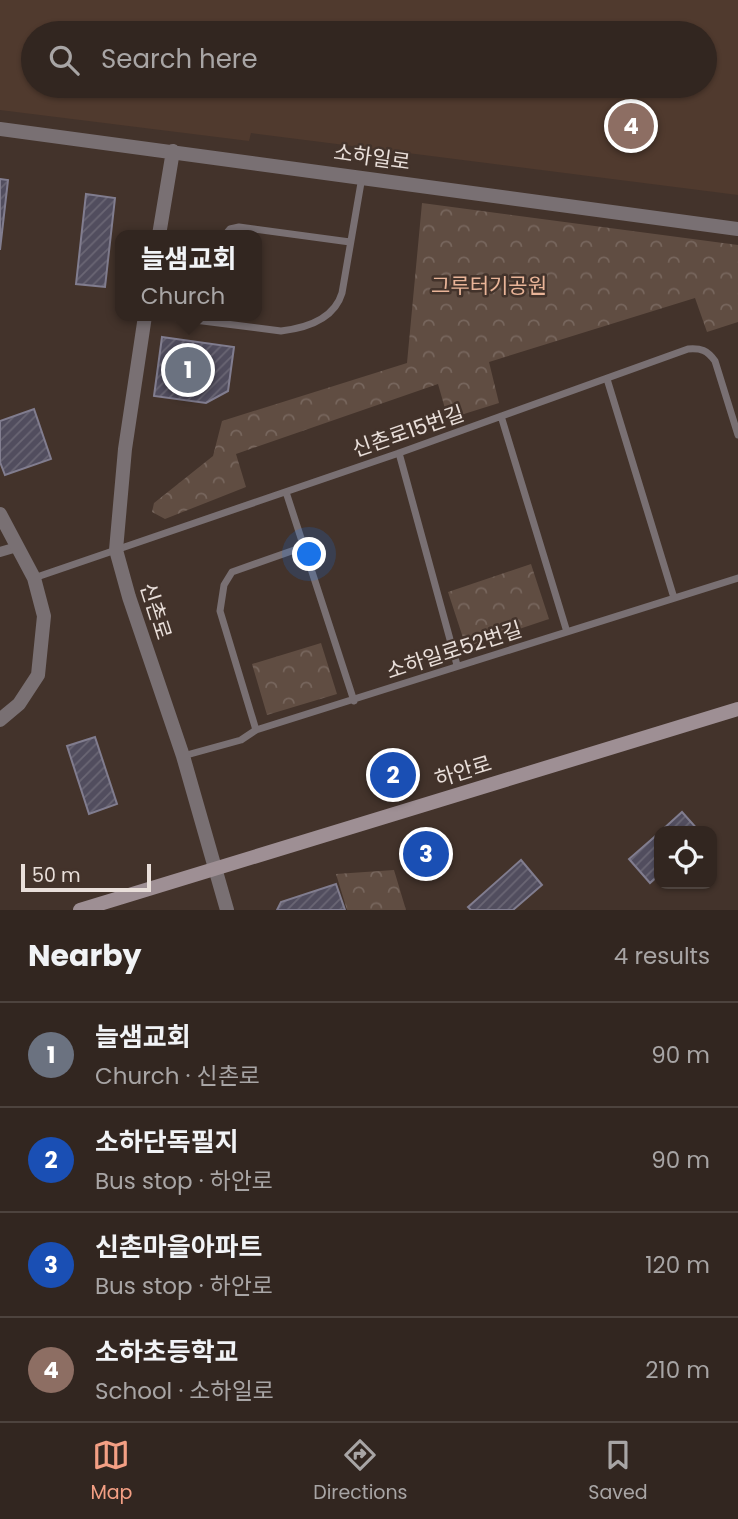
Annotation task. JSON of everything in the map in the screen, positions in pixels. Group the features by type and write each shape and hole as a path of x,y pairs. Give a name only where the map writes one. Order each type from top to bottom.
{"main road":[{"name":"하안로","path":"80,910 738,709"}],"street":[{"name":"소하일로","path":"0,129 738,229"},
{"path":"160,230 173,151"},
{"name":"신촌로","path":"144,321 125,449 116,550 129,597 183,757 227,910"},
{"path":"0,514 34,579 44,617 38,675 19,704 0,720"},
{"path":"0,552 17,547"}],"lane":[{"path":"224,321 281,331 298,329 329,315 338,307 362,176"},
{"path":"229,230 239,227 261,230"},
{"path":"262,230 349,242"},
{"name":"신촌로15번길","path":"34,579 700,348 709,352 715,361 738,435"},
{"path":"607,379 674,598"},
{"path":"502,416 567,632"},
{"path":"400,453 457,665"},
{"path":"286,492 354,701"},
{"path":"256,730 220,611 222,592 232,572 303,547"},
{"name":"소하일로52번길","path":"183,757 242,740 256,730 354,701 457,665 738,578"}],"shaded area":[{"path":"0,0 738,0 738,195 251,133 249,141 0,110"}],"green space":[{"name":"그루터기공원","path":"422,203 738,245 738,322 707,332 695,298 489,362 499,403 448,419 438,384 236,454 246,487 165,519 152,512 154,503 213,456 222,421 407,363"},
{"path":"531,564 549,619 466,647 448,592"},
{"path":"321,643 337,694 267,715 252,664"},
{"path":"394,870 406,910 347,910 336,874"}],"building":[{"path":"0,179 8,180 0,250"},
{"path":"86,194 115,198 105,287 76,284"},
{"path":"162,337 234,347 228,391 206,403 154,396"},
{"path":"34,409 51,459 5,475 0,462 0,421"},
{"path":"95,737 117,804 89,814 67,746"},
{"path":"682,812 695,826 667,826"},
{"path":"654,837 654,879 650,883 629,859"},
{"path":"521,860 542,885 513,910 471,910 468,907"},
{"path":"336,884 345,910 277,910 281,902"}],"place":[{"name":"소하초등학교","path":"631,126"},
{"name":"늘샘교회","path":"188,370"},
{"name":"소하단독필지","path":"393,775"},
{"name":"신촌마을아파트","path":"426,854"}]}
